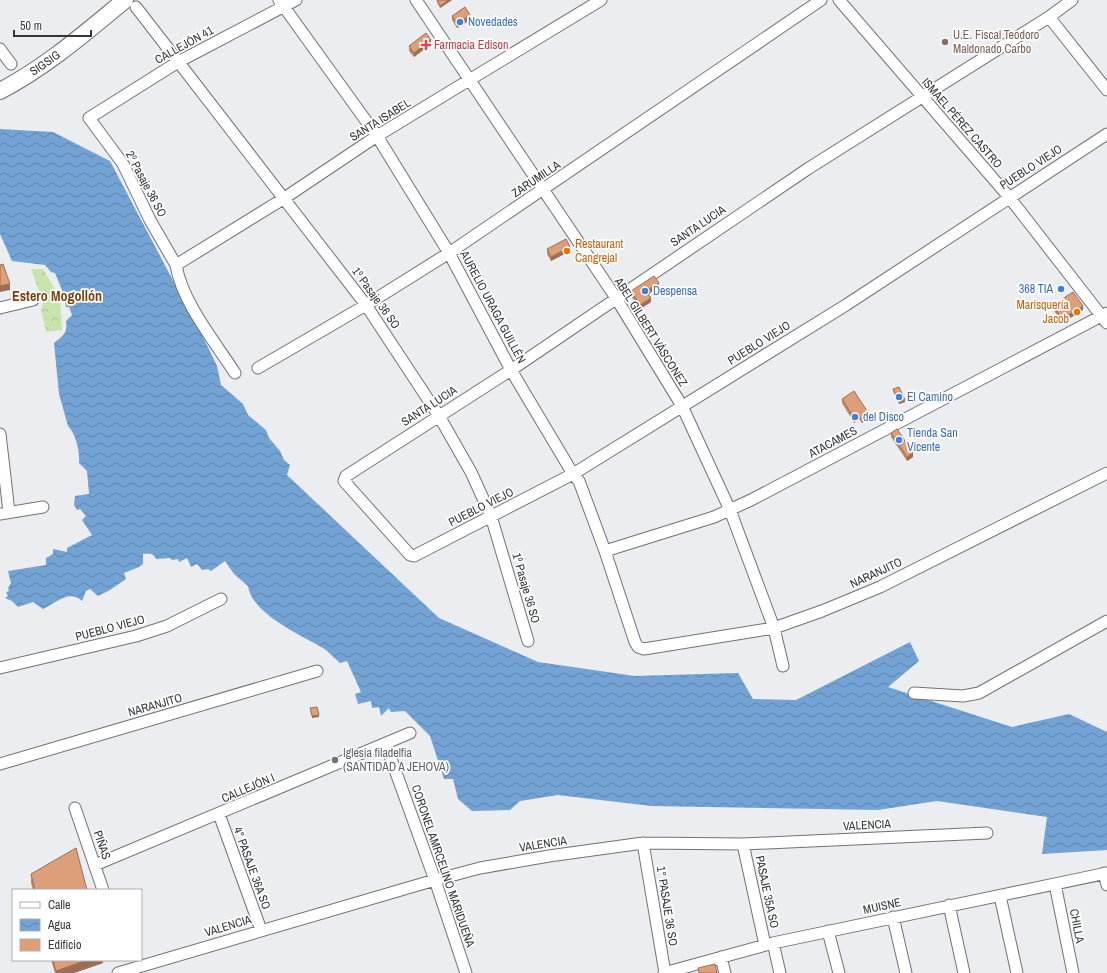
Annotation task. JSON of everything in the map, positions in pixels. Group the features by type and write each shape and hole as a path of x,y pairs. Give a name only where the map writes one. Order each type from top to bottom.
{"street":[{"name":"CALLEJÓN 41","path":"89,118 178,62 281,3 296,0"},
{"name":"ABEL GILBERT VÁSCONEZ","path":"416,0 616,298 682,406 730,510 774,628 783,666"},
{"name":"SANTA ISABEL","path":"176,265 283,199 377,136 601,0"},
{"name":"ZARUMILLA","path":"258,368 366,305 449,253 821,0"},
{"name":"ISMAEL PÉREZ CASTRO","path":"839,0 1009,198 1105,317"},
{"name":"SANTA LUCIA","path":"414,556 410,555 345,483 344,479 346,476 511,370 809,168 1049,17 1072,0"},
{"name":"AURELIO URAGA GUILLÉN","path":"281,3 377,136 449,253 511,370 573,474 580,483 605,551 635,642 640,648"},
{"name":"1º Pasaje 36 SO","path":"131,4 178,62 366,305 439,416 471,472 492,516 528,641"},
{"name":"SIGSIG","path":"5,88 42,66 131,4"},
{"path":"1049,17 1107,90"},
{"path":"0,49 11,64"},
{"name":"2º Pasaje 36 SO","path":"89,118 123,164 150,220 176,265 179,281 188,299 235,373"},
{"name":"PUEBLO VIEJO","path":"414,556 573,474 846,305 1107,134"},
{"path":"0,308 33,300"},
{"name":"ATACAMES","path":"605,551 730,510 1105,317"},
{"path":"0,434 4,513 43,507"},
{"name":"NARANJITO","path":"640,648 774,628 822,611 880,587 1107,473"},
{"name":"PUEBLO VIEJO","path":"0,668 136,636 167,626 221,599"},
{"path":"914,693 964,696 979,693 1107,621"},
{"name":"NARANJITO","path":"0,764 317,671"},
{"name":"CALLEJÓN I","path":"95,865 386,745 410,733"},
{"name":"CORONEL AMRCELINO MARIDUEÑA","path":"386,745 435,880 466,973"},
{"name":"PIÑAS","path":"75,808 103,889"},
{"name":"4° PASAJE 36A SO","path":"218,814 261,930"},
{"name":"VALENCIA","path":"124,969 435,880 480,868 541,857 643,843 743,844 987,833"},
{"name":"1° PASAJE 36 SO","path":"643,843 665,973"},
{"name":"PASAJE 35A SO","path":"743,844 769,944 780,973"},
{"path":"1106,873 1107,885"},
{"name":"MUISNE","path":"665,973 769,944 893,916 1000,896 1106,873"},
{"name":"CHILLA","path":"1055,884 1073,973"},
{"path":"1000,896 1017,973"},
{"path":"949,905 964,973"},
{"path":"893,916 906,973"},
{"path":"828,931 839,973"},
{"path":"721,957 724,973"}],"green space":[{"path":"31,269 43,269 60,298 62,330 46,332 41,310 43,302"}],"water":[{"path":"0,129 53,132 110,161 207,345 217,366 221,385 243,404 248,415 266,430 269,438 280,451 284,460 290,465 287,475 439,618 538,662 635,676 738,673 753,699 796,700 910,642 919,661 888,687 1012,727 1069,714 1107,732 1107,850 1042,854 1047,817 937,801 878,810 651,806 558,795 520,801 510,810 472,811 458,799 453,779 444,779 430,736 405,711 391,712 389,708 381,716 379,707 372,708 371,701 358,704 355,694 361,692 347,661 340,663 323,648 279,623 258,606 251,596 248,586 234,574 225,561 211,571 208,569 202,570 197,564 191,567 187,558 179,562 178,559 156,559 152,555 143,554 143,564 124,573 126,579 98,596 90,589 86,591 82,601 72,596 62,598 43,609 33,602 18,607 12,601 5,598 8,596 6,592 9,591 8,588 11,583 8,571 46,565 46,558 53,554 53,549 67,552 67,548 92,535 82,520 86,516 80,509 77,510 74,505 75,496 89,494 87,471 79,463 77,443 71,429 68,426 59,394 54,343 64,334 66,329 66,321 72,315 69,307 66,307 64,295 55,273 51,272 45,265 12,261 0,234"}],"building":[{"path":"437,0 449,0 440,6"},
{"path":"465,7 470,15 457,24 452,16"},
{"path":"426,33 431,40 414,53 409,46"},
{"path":"566,239 570,247 551,257 547,249"},
{"path":"3,264 10,284 0,286 0,265"},
{"name":"Despensa","path":"654,276 659,283 646,291 651,298 640,305 631,291"},
{"path":"1073,292 1083,306 1062,319 1053,305"},
{"name":"El Camino","path":"899,387 905,400 899,402 893,389"},
{"path":"854,391 869,414 862,419 859,415 854,418 842,399"},
{"path":"897,429 913,453 907,457 891,433"},
{"path":"317,707 319,715 312,716 310,708"},
{"path":"76,848 87,889 35,889 31,874"},
{"path":"53,961 84,961 56,971"},
{"path":"715,964 717,973 699,973 698,968"}],"place":[{"name":"Novedades","path":"460,22"},
{"name":"U.E. Fiscal Teodoro Maldonado Carbo","path":"945,42"},
{"name":"Farmacia Edison","path":"426,45"},
{"name":"Restaurant Cangrejal","path":"567,251"},
{"name":"368 TIA","path":"1061,289"},
{"name":"Despensa","path":"645,291"},
{"name":"Marisquería Jacob","path":"1077,312"},
{"name":"El Camino","path":"899,397"},
{"name":"del Disco","path":"855,417"},
{"name":"Tienda San Vicente","path":"899,440"},
{"name":"Iglesia filadelfia (SANTIDAD A JEHOVA)","path":"335,760"}],"district":[{"name":"Estero Mogollón","path":"57,296"}]}
